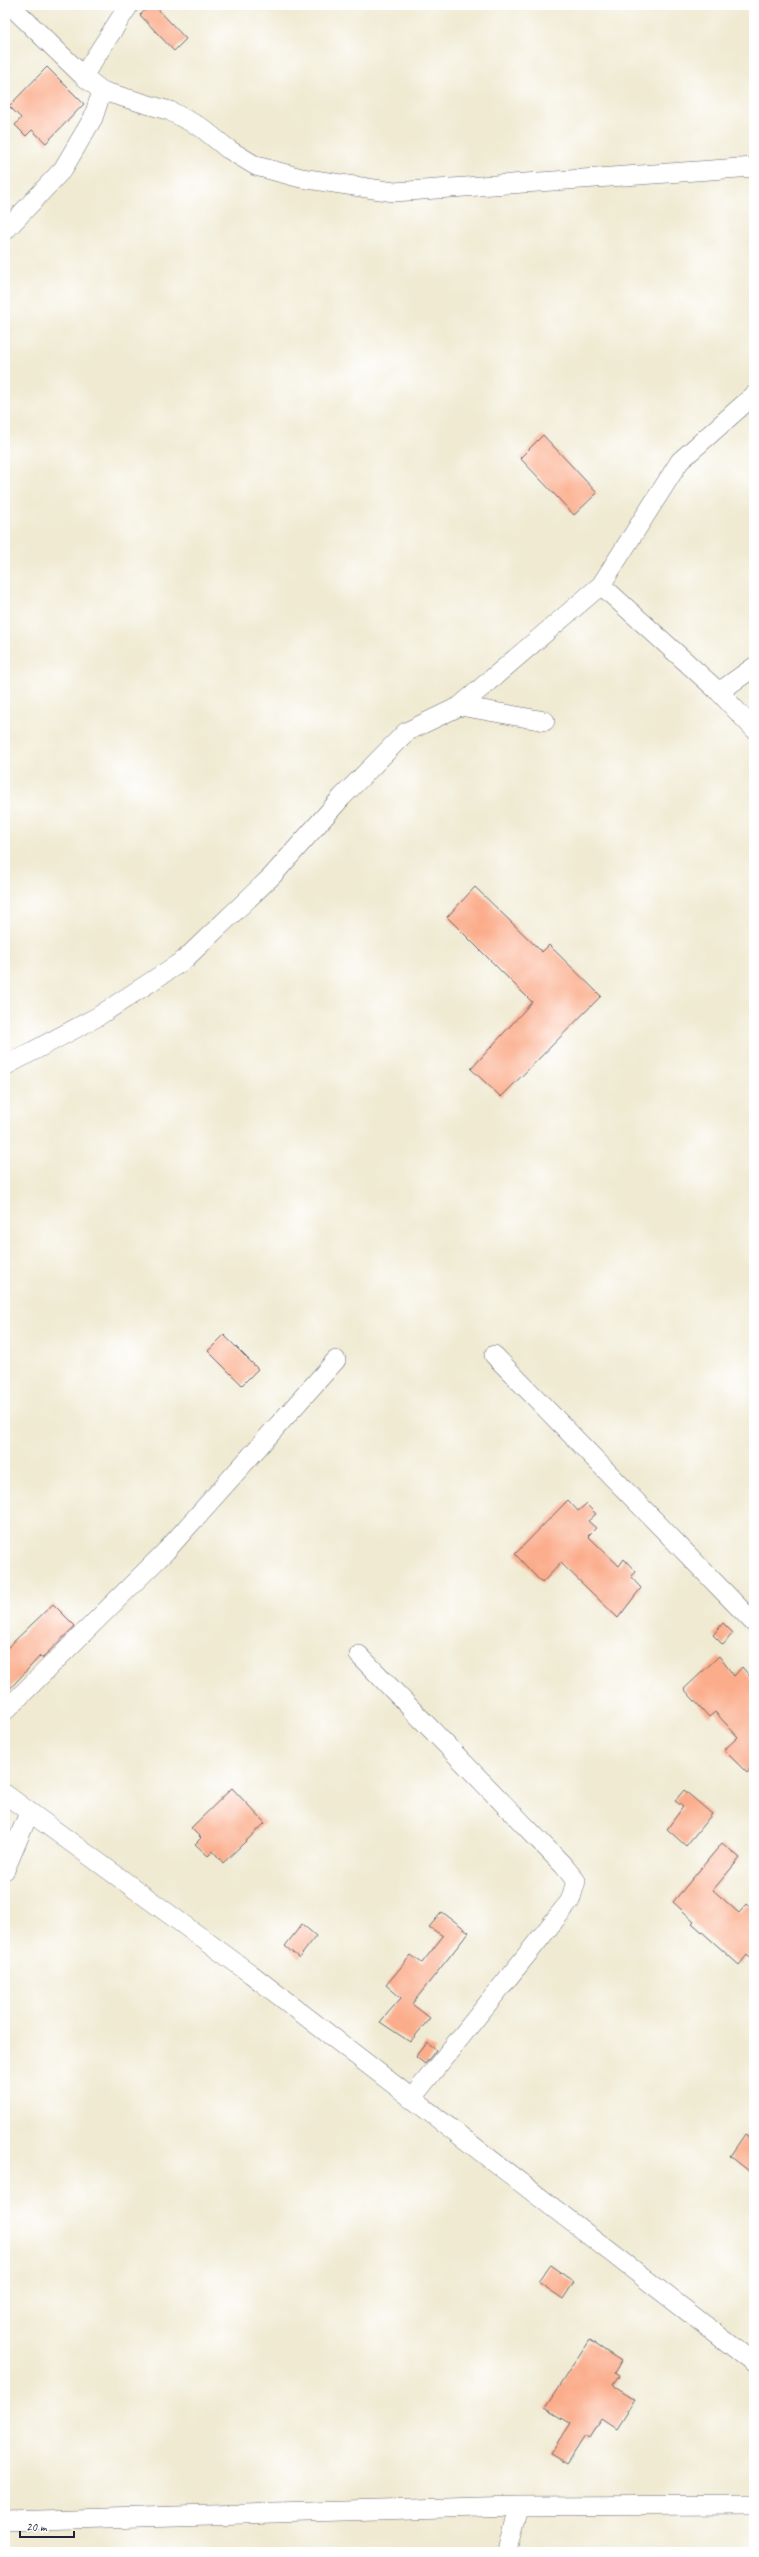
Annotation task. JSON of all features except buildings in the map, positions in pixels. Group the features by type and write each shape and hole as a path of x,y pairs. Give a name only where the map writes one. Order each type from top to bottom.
{"street":[{"path":"10,5 83,76 102,91 170,111 202,128 228,149 256,166 301,178 394,192 754,167"},
{"path":"83,76 129,5"},
{"path":"5,231 63,169 93,118 102,91"},
{"path":"5,1066 97,1017 184,960 272,876 342,797 406,732 460,706 601,585 680,461 754,395"},
{"path":"601,585 719,692 754,729"},
{"path":"719,692 754,667"},
{"path":"460,706 545,721"},
{"path":"494,1355 754,1623"},
{"path":"5,1711 166,1551 336,1360"},
{"path":"359,1655 563,1865 576,1881 570,1900 411,2099"},
{"path":"5,1794 251,1974 754,2363"},
{"path":"5,1870 29,1813"},
{"path":"5,2521 518,2506 754,2505"},
{"path":"507,2552 518,2506"}]}
